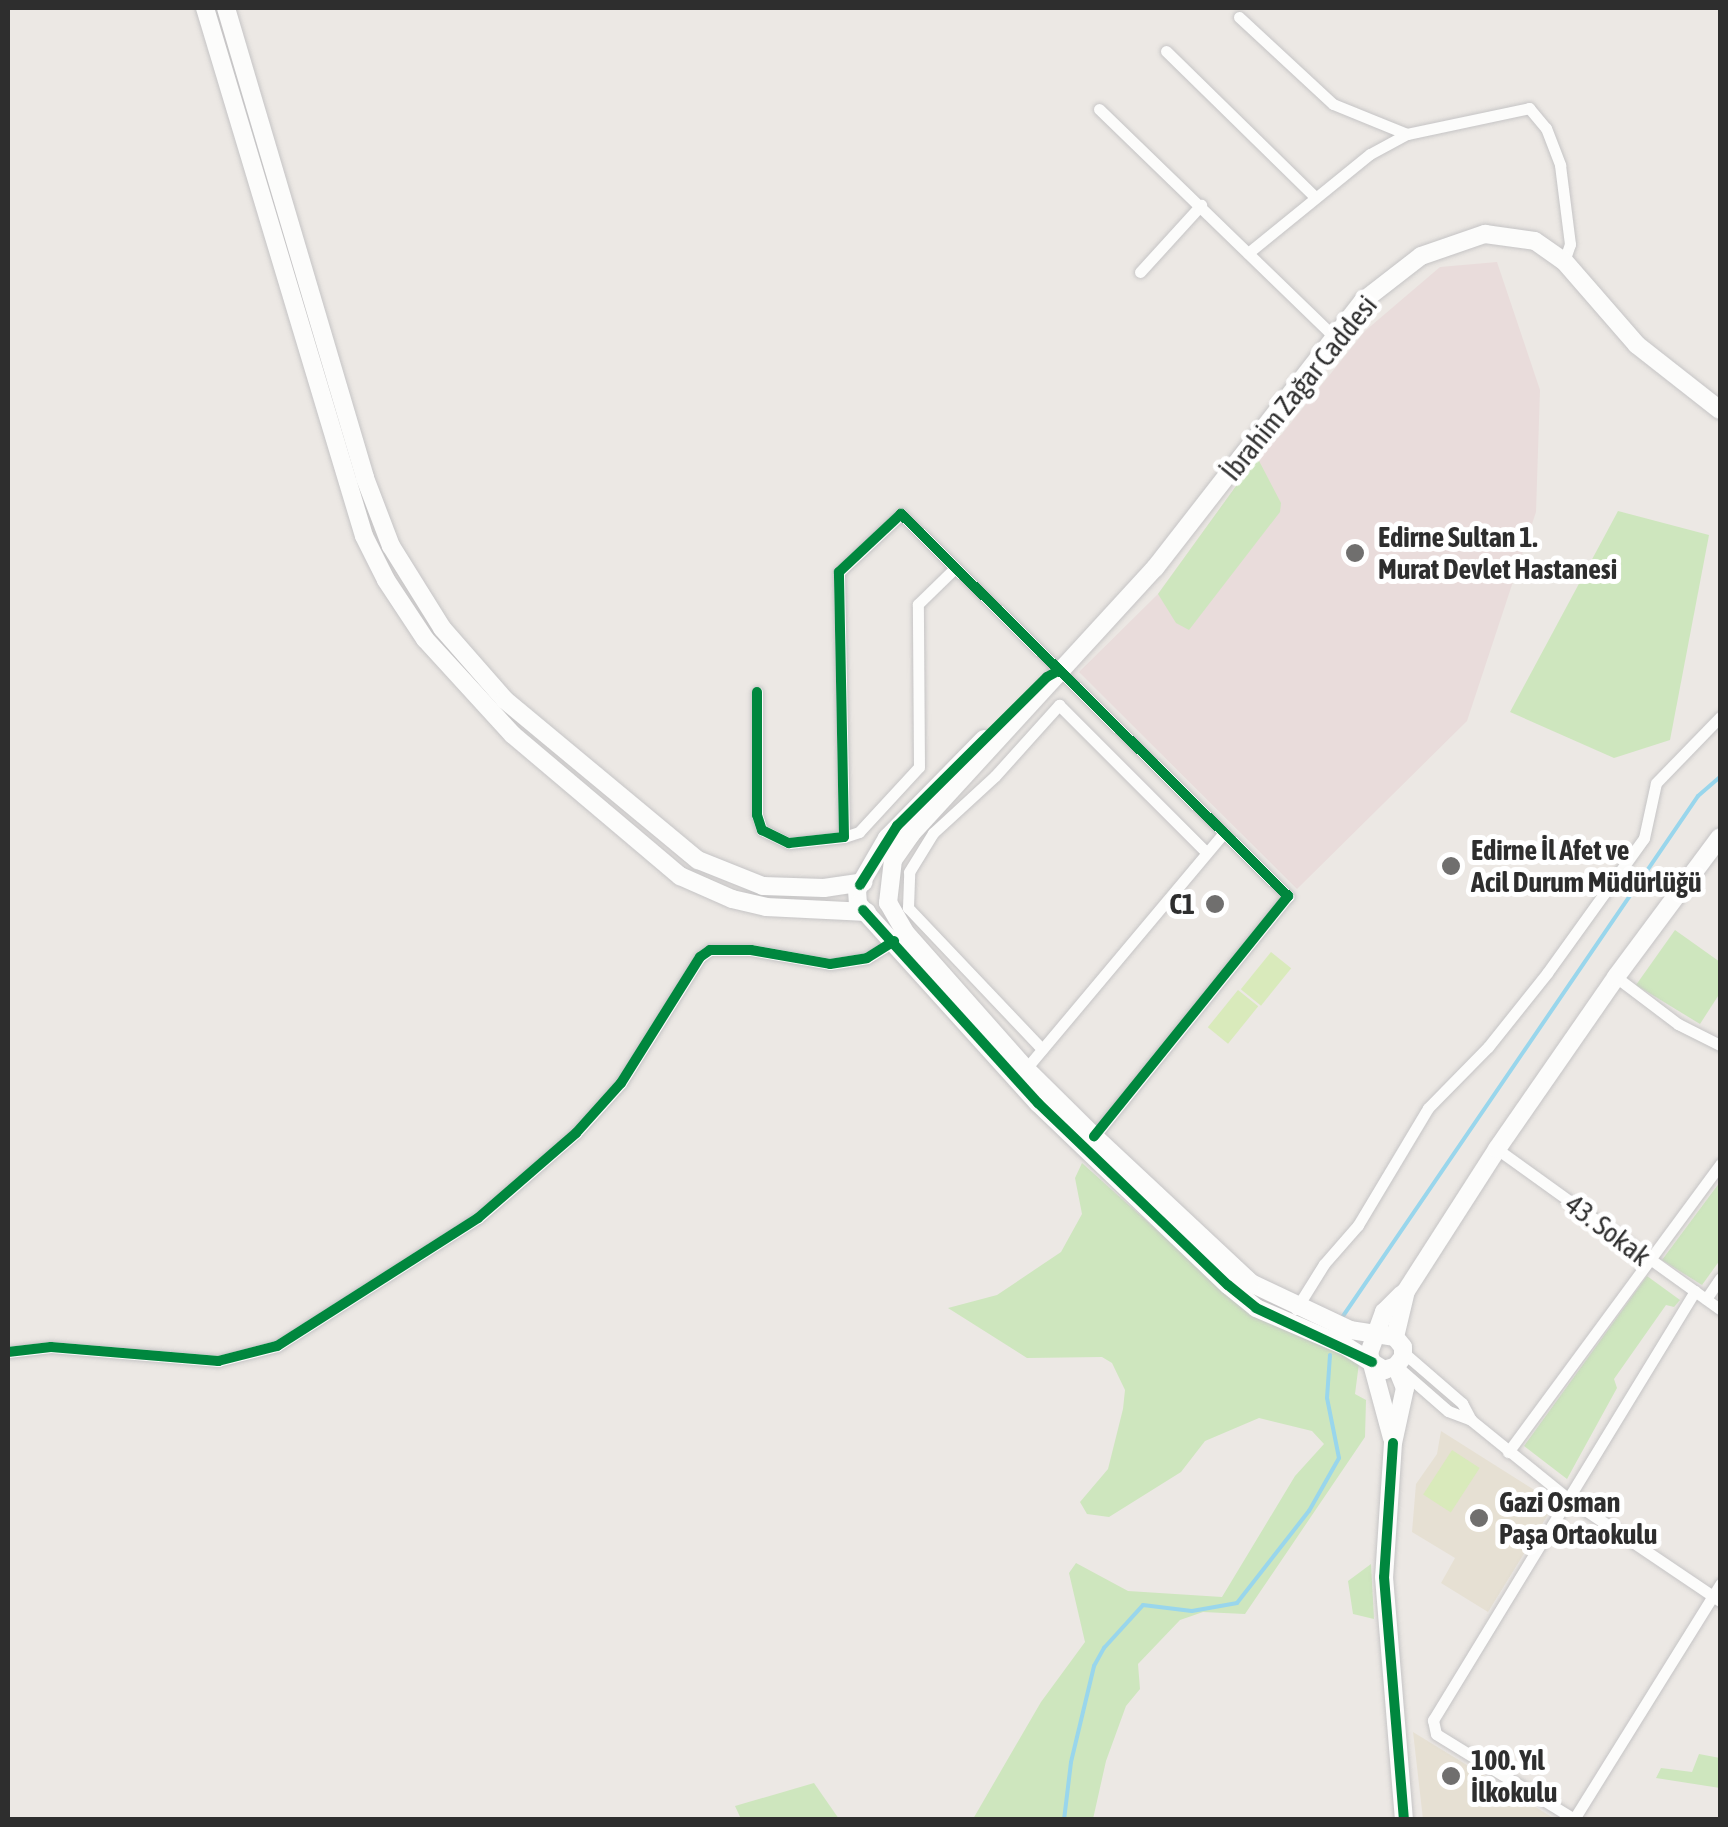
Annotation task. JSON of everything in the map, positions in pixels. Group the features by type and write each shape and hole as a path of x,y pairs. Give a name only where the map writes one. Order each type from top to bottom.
{"main road":[{"path":"205,8 364,536 386,580 425,638 513,735 680,876 732,899 766,907 879,911 887,896"},
{"path":"226,8 371,495 391,546 442,628 537,729 698,860 763,886 860,886 874,880 887,896 904,932 1020,1074 1094,1136 1251,1284 1296,1308 1393,1348"},
{"name":"İbrahim Zağar Caddesi","path":"860,886 887,838 1046,677 1058,672 1155,568 1363,301 1421,256 1485,234 1518,236 1564,260 1638,345 1720,410"},
{"name":"İbrahim Zağar Caddesi","path":"887,896 902,844 1055,681 1058,672"},
{"path":"860,886 856,898 894,942 1020,1074 1256,1308 1384,1370 1406,1291 1496,1149 1616,977 1718,843"},
{"path":"1393,1348 1369,1348 1393,1443"},
{"path":"1393,1348 1404,1388 1393,1443 1384,1577 1404,1820"}],"street":[{"path":"1239,17 1332,104 1407,134"},
{"path":"1166,50 1315,196"},
{"path":"1248,253 1370,154 1407,134 1529,108 1546,128 1560,165 1569,230 1564,260"},
{"path":"1099,109 1334,337"},
{"path":"1140,272 1201,204"},
{"path":"844,836 839,572 900,514 1288,896 1094,1136"},
{"path":"757,692 757,815 762,830 790,843 858,832 919,767 918,604 955,568"},
{"path":"1042,1049 908,908 908,872 933,833 995,776 1059,705 1206,852"},
{"path":"1296,1308 1324,1264 1358,1225 1428,1108 1488,1047 1547,973 1644,838 1656,783 1720,717"},
{"path":"919,767 938,785"},
{"path":"1020,1074 1224,833"},
{"path":"8,1352 76,1348 218,1361 277,1346 466,1226 576,1133 621,1082 700,957 710,950 752,950 848,963 867,958 894,942"},
{"path":"1616,977 1678,1024 1720,1046"},
{"name":"43. Sokak","path":"1496,1149 1720,1309"},
{"path":"1508,1452 1651,1263 1720,1164"},
{"path":"1393,1348 1462,1402 1471,1420 1566,1497 1718,1594 1574,1820 1436,1734 1433,1720 1566,1497 1700,1295 1720,1278"}],"shaded area":[{"name":"Edirne Sultan 1. Murat Devlet Hastanesi","path":"1497,262 1540,390 1536,512 1467,721 1297,889 1079,672 1158,594 1257,457 1282,434 1365,331 1440,267"},
{"name":"Gazi Osman Paşa Ortaokulu","path":"1441,1431 1555,1503 1488,1612 1441,1583 1455,1558 1412,1532 1416,1484 1437,1454"},
{"name":"100. Yıl İlkokulu","path":"1413,1732 1555,1819 1423,1819"}],"green space":[{"path":"1257,457 1281,503 1280,512 1189,630 1176,623 1158,594"},
{"path":"1618,511 1709,535 1670,740 1614,758 1510,712"},
{"path":"1675,930 1720,962 1720,993 1700,1024 1636,985"},
{"path":"1271,952 1291,968 1261,1006 1241,989"},
{"path":"1238,990 1258,1006 1228,1044 1208,1027"},
{"path":"1082,1163 1249,1313 1354,1358 1359,1363 1355,1394 1366,1400 1365,1437 1245,1614 1203,1612 1180,1620 1138,1664 1140,1689 1126,1706 1106,1761 1093,1819 973,1819 1041,1702 1085,1642 1069,1573 1076,1563 1128,1591 1222,1597 1295,1476 1324,1444 1312,1431 1259,1418 1205,1441 1181,1472 1109,1517 1087,1514 1080,1502 1108,1469 1123,1409 1125,1390 1112,1363 1102,1357 1027,1358 948,1308 997,1295 1061,1252 1082,1214 1075,1178"},
{"path":"1720,1182 1720,1260 1702,1285 1662,1260"},
{"path":"1647,1276 1680,1300 1674,1307 1666,1305 1614,1379 1617,1388 1567,1479 1524,1446"},
{"path":"1452,1450 1480,1468 1451,1512 1423,1494"},
{"path":"1371,1564 1374,1619 1353,1614 1348,1581"},
{"path":"1699,1754 1720,1758 1720,1788 1656,1778 1661,1768 1692,1772"},
{"path":"814,1783 839,1819 741,1819 735,1806"}],"waterway":[{"path":"1341,1319 1698,796 1720,777"},
{"path":"1064,1820 1071,1762 1094,1666 1104,1648 1143,1605 1192,1611 1237,1603 1309,1511 1339,1458 1327,1398 1330,1355"}],"cycle path":[{"path":"757,692 757,815 762,830 789,843 844,837 839,572 901,514 1288,896 1094,1136"},
{"path":"860,885 897,826 1047,677 1058,671"},
{"path":"863,910 1038,1103 1228,1285 1256,1308 1372,1362"},
{"path":"8,1352 51,1347 218,1361 277,1346 478,1218 576,1133 621,1083 700,957 710,950 751,950 830,964 867,958 894,941"},
{"path":"1393,1443 1384,1577 1404,1820"}],"place":[{"name":"Edirne Sultan 1. Murat Devlet Hastanesi","path":"1355,553"},
{"name":"Edirne İl Afet ve Acil Durum Müdürlüğü","path":"1451,866"},
{"name":"C1","path":"1215,904"},
{"name":"Gazi Osman Paşa Ortaokulu","path":"1479,1518"},
{"name":"100. Yıl İlkokulu","path":"1451,1776"}]}
